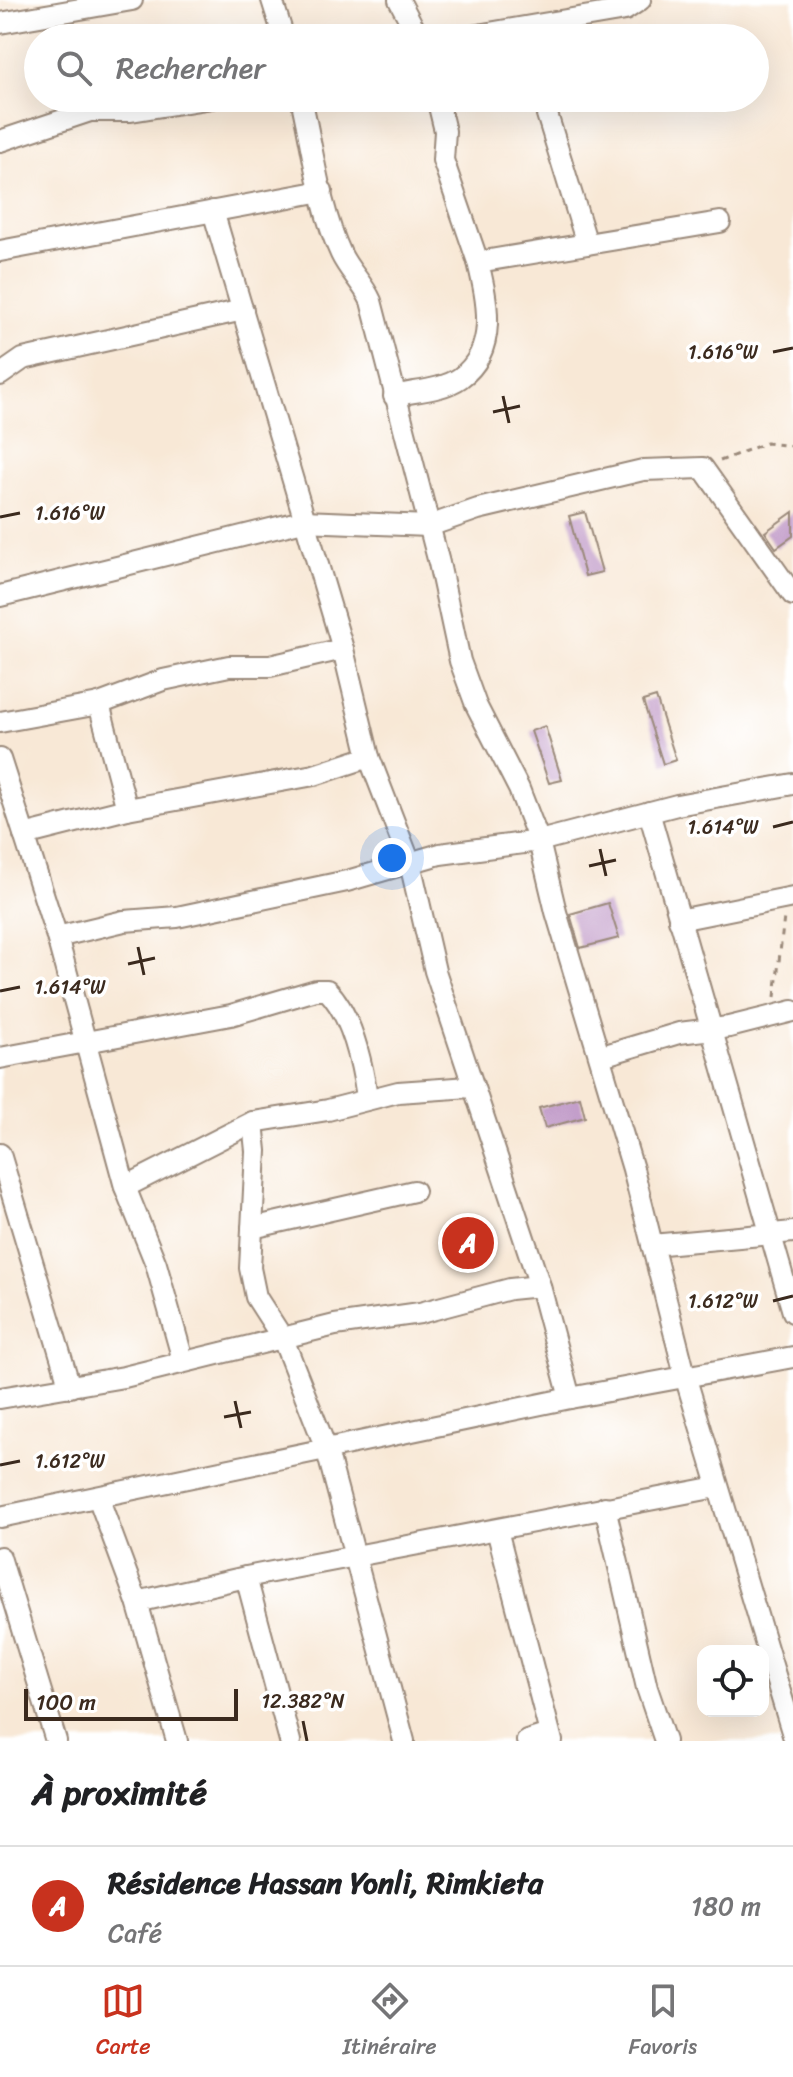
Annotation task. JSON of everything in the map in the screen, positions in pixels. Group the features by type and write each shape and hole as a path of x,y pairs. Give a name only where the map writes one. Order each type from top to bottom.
{"street":[{"path":"0,23 53,6 132,0"},
{"path":"272,0 280,24"},
{"path":"399,0 412,24"},
{"path":"559,24 625,10 640,0"},
{"path":"0,141 87,112"},
{"path":"304,112 322,191 343,258 362,280 371,301 460,661 476,705 519,789 539,841 556,912 602,1056 686,1379 793,1735"},
{"path":"394,396 460,378 473,363 490,313 478,262 443,160 444,121 441,112"},
{"path":"546,112 587,244"},
{"path":"0,251 322,191"},
{"path":"213,211 343,649 369,757 410,863 435,971 470,1087 540,1286 570,1398"},
{"path":"478,262 720,222"},
{"path":"0,375 23,359 243,310"},
{"path":"0,596 303,521 429,526 478,509 643,470 703,468 793,595"},
{"path":"0,722 99,704 163,680 229,666 270,666 343,649"},
{"path":"99,704 127,809"},
{"path":"24,835 127,809 314,775 369,757"},
{"path":"0,759 57,937 125,1187 156,1264 183,1360"},
{"path":"57,937 124,921 177,917 347,881 440,854 539,841 649,812 793,784"},
{"path":"649,812 710,1030 783,1234 793,1312"},
{"path":"679,920 791,898"},
{"path":"0,1058 231,1015 316,990 327,990 352,1036 363,1068 367,1097"},
{"path":"602,1056 679,1033 710,1030 793,1011"},
{"path":"125,1187 253,1122 328,1110 367,1097 470,1087"},
{"path":"253,1122 256,1151 250,1268 256,1297 283,1339 327,1451 404,1741"},
{"path":"0,1154 70,1387"},
{"path":"252,1228 414,1191"},
{"path":"652,1245 783,1234"},
{"path":"0,1398 70,1387 335,1325 384,1315 420,1313 510,1289 540,1286"},
{"path":"0,1517 570,1398 793,1357"},
{"path":"137,1602 246,1577 717,1487"},
{"path":"98,1497 137,1602 177,1741"},
{"path":"605,1507 647,1688 665,1741"},
{"path":"497,1530 551,1737 527,1741"},
{"path":"0,1557 9,1620 56,1741"},
{"path":"246,1577 290,1741"}],"path":[{"path":"703,468 766,443 793,446"},
{"path":"770,1016 779,977 779,938 791,898"}],"building":[{"path":"585,512 602,572 585,576 569,516"},
{"path":"793,512 793,536 776,548 765,532"},
{"path":"656,697 676,760 663,764 643,701"},
{"path":"545,726 562,780 549,783 531,731"},
{"path":"608,903 619,938 580,948 570,914"},
{"path":"580,1097 585,1117 545,1128 539,1108"}],"place":[{"name":"Résidence Hassan Yonli, Rimkieta","path":"468,1243"}]}
